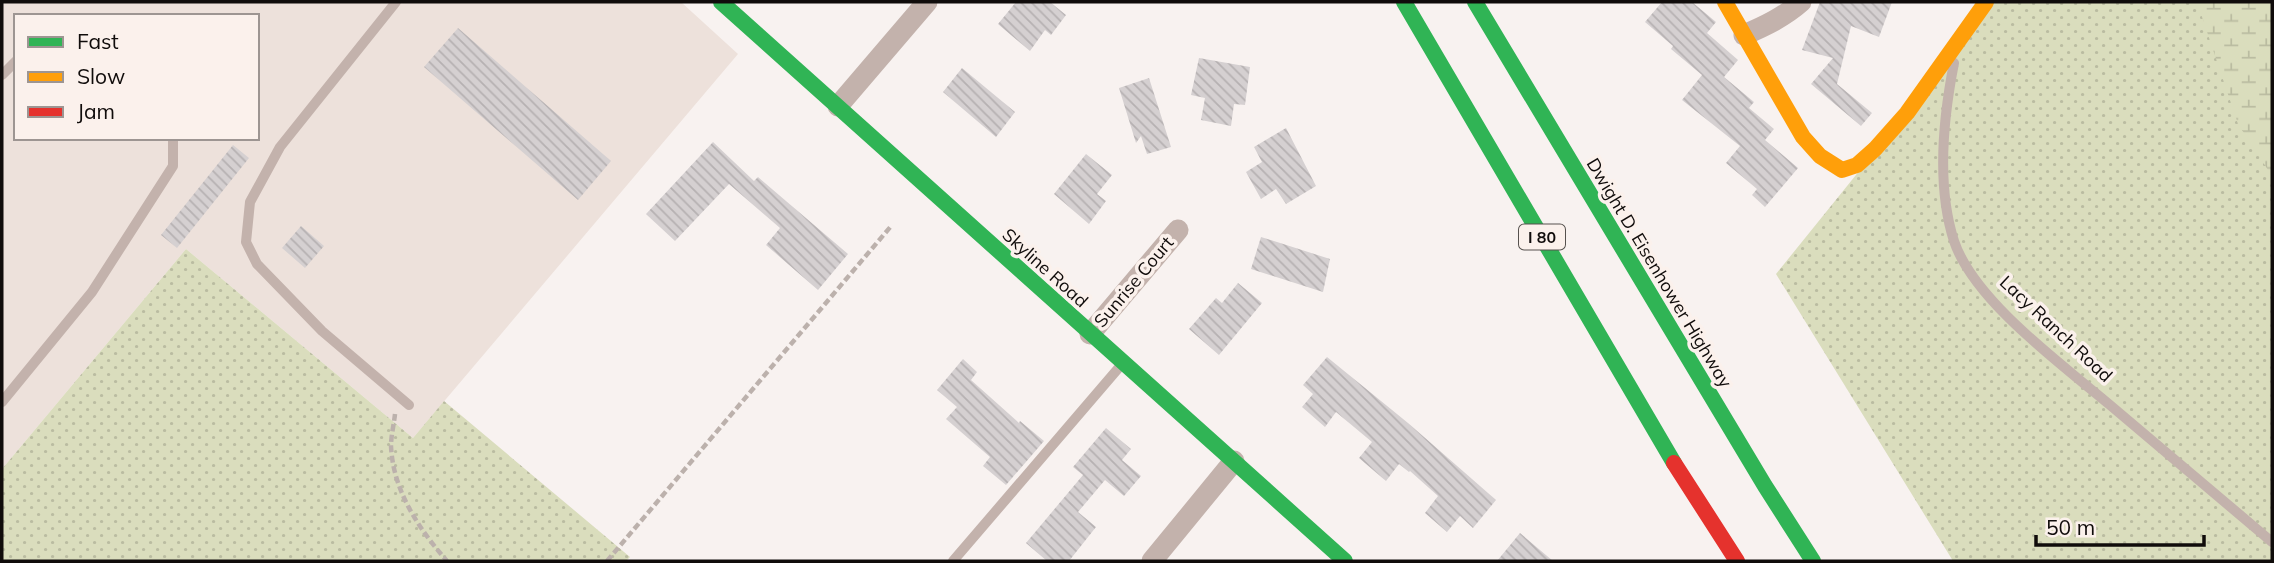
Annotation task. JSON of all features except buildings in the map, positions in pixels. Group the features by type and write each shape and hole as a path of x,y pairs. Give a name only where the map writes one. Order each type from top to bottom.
{"main road":[{"name":"Skyline Road","path":"721,2 1345,561"},
{"name":"I 80","path":"1404,2 1680,473 1737,561"},
{"name":"Dwight D. Eisenhower Highway","path":"1475,2 1750,462 1813,561"},
{"path":"1725,2 1803,137 1820,156 1842,170 1857,165 1875,149 1906,113 1960,36"},
{"name":"Lacy Ranch Road","path":"1960,36 1986,2"}],"street":[{"path":"838,106 927,2"},
{"path":"1744,35 1791,11 1801,2"},
{"name":"Sunrise Court","path":"1090,334 1178,230"},
{"path":"1152,561 1234,461"}],"lane":[{"path":"396,2 280,147 250,202 246,242 257,264 322,331 409,405"},
{"name":"Lacy Ranch Road","path":"1960,36 1947,100 1945,197 1955,243 1975,279 2029,336 2272,542"},
{"path":"2,402 92,292 173,166 173,140"},
{"path":"953,561 1123,363"}],"path":[{"path":"607,561 892,225"},
{"path":"398,396 391,446 399,489 425,535 447,561"}],"shaded area":[{"path":"2,2 681,2 738,54 413,438 186,249 2,469"}],"green space":[{"path":"1986,2 2272,2 2272,561 1953,561 1776,274 1906,113"},
{"path":"2197,2 2272,2 2272,176 2238,124"},
{"path":"186,249 413,438 444,401 630,557 626,561 2,561 2,469"}],"traffic: fast":[{"path":"721,2 1345,561"},
{"path":"1404,2 1674,463"},
{"path":"1475,2 1765,486 1813,561"}],"traffic: slow":[{"path":"1725,2 1803,137 1820,156 1842,170 1857,165 1907,113 1986,2"}],"traffic: jam":[{"path":"1674,463 1737,561"}]}
